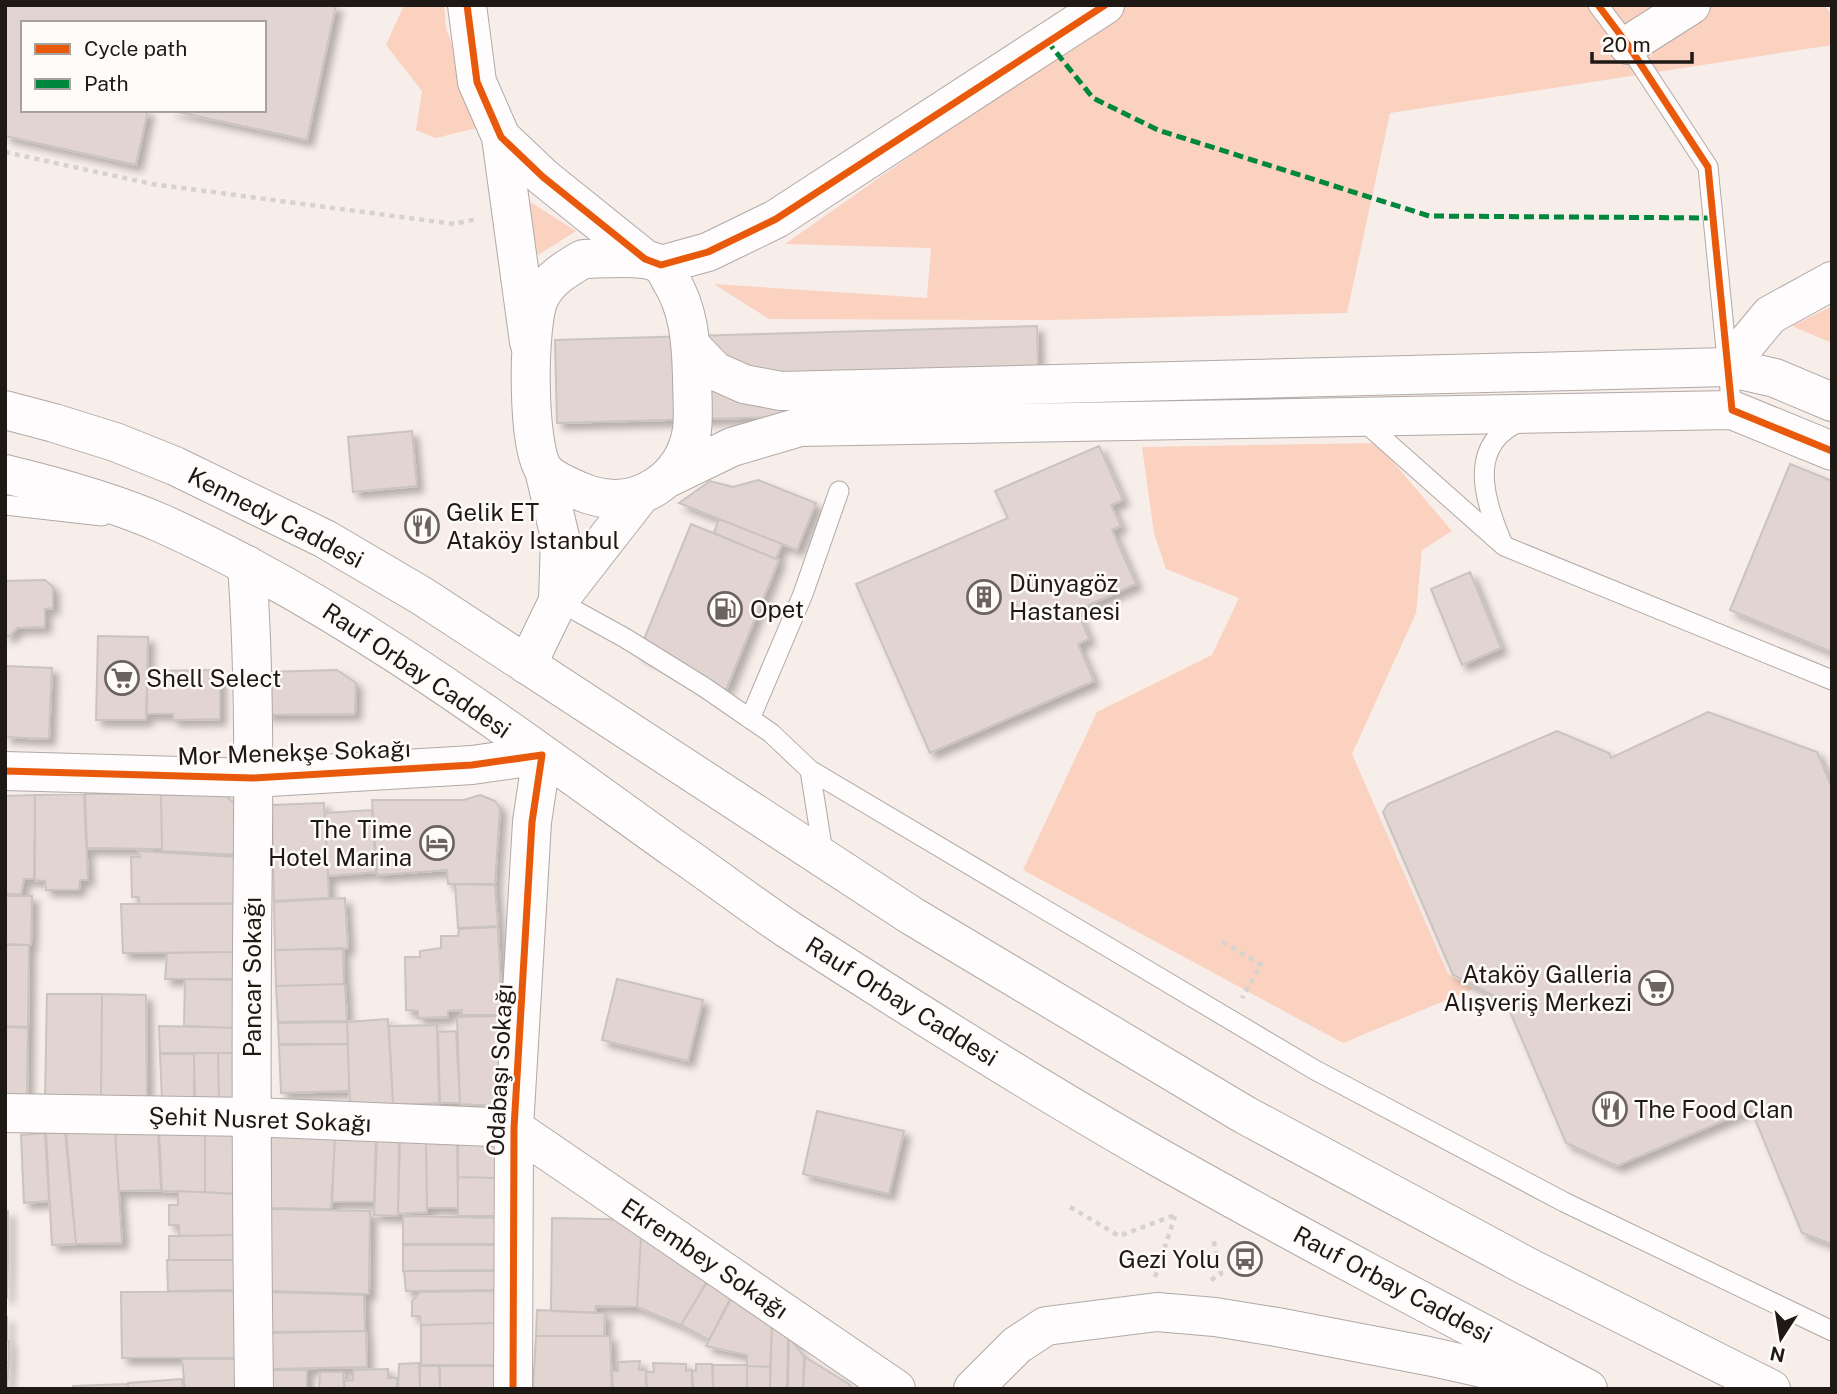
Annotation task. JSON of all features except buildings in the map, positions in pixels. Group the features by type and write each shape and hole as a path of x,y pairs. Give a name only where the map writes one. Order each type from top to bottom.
{"main road":[{"path":"467,5 477,82 501,137 530,351 534,445 544,470 560,537 558,601"},
{"path":"530,351 540,298 559,273 583,259 653,262 708,252 776,219 1105,5"},
{"path":"1628,45 1691,5"},
{"path":"501,137 543,177 653,262 676,289 685,310 692,347 692,430 684,455 558,601 527,665 912,916 1245,1115 1528,1267 1770,1389"},
{"path":"1727,367 1770,315 1832,281"},
{"path":"692,347 715,371 744,384 781,391 1727,367 1774,378 1832,402"},
{"name":"Kennedy Caddesi","path":"5,410 115,442 175,466 325,539 422,596 527,665"},
{"path":"544,470 575,490 607,500 653,488 732,447 800,427 1732,410 1832,451"},
{"path":"5,474 85,495 159,522 247,565"},
{"name":"Rauf Orbay Caddesi","path":"247,565 362,631 455,692 786,928 1027,1079 1158,1157 1588,1389"},
{"name":"Pancar Sokağı","path":"247,565 251,624 253,778 251,1117 254,1389"},
{"name":"Mor Menekşe Sokağı","path":"5,771 253,778 472,765 542,755"},
{"name":"Odabaşı Sokağı","path":"513,1389 514,1128 532,822 542,755"},
{"name":"Şehit Nusret Sokağı","path":"5,1113 251,1117 514,1128"},
{"name":"Ekrembey Sokağı","path":"514,1128 896,1389"},
{"path":"973,1389 1017,1345 1046,1326 1157,1312 1215,1317 1289,1329 1482,1368 1550,1389"}],"lane":[{"path":"1598,5 1628,45 1708,167 1732,410"},
{"path":"1504,546 1488,509 1483,484 1486,456 1499,435 1516,423 1541,413"},
{"path":"1358,416 1504,546 1832,680"},
{"path":"750,719 803,594 839,491"},
{"path":"5,505 159,522"},
{"path":"558,601 625,638 704,687 771,733 810,770 1315,1070 1564,1202 1832,1331"},
{"path":"810,770 824,860"}],"path":[{"path":"5,152 152,184 454,224 512,211"},
{"path":"1223,942 1261,965"},
{"path":"1070,1207 1119,1236 1175,1215 1144,1314"}],"shaded area":[{"path":"404,5 444,5 446,28 477,128 436,138 416,130 422,91 386,45"},
{"path":"1125,5 1632,5 1682,10 1691,5 1823,5 1830,13 1833,29 1832,45 1390,113 1347,313 1049,320 769,319 714,284 927,298 931,248 785,244"},
{"path":"527,200 576,231 538,255"},
{"path":"1832,306 1832,343 1792,326"},
{"path":"1377,443 1452,531 1422,550 1416,613 1352,754 1448,974 1473,989 1343,1043 1023,870 1097,712 1212,655 1239,598 1166,569 1154,533 1142,447"}],"marked path":[{"path":"1047,41 1093,98 1158,130 1429,216 1713,218"}],"cycle path":[{"path":"467,5 477,82 501,137 543,177 645,259 661,265 708,252 776,219 1105,5"},
{"path":"1598,5 1628,45 1708,167 1732,410 1832,451"},
{"path":"5,771 253,778 472,765 542,755 532,822 514,1128 513,1389"}],"place":[{"name":"Gelik ET Ataköy Istanbul","path":"422,526"},
{"name":"Dünyagöz Hastanesi","path":"984,597"},
{"name":"Opet","path":"725,609"},
{"name":"Shell Select","path":"122,678"},
{"name":"The Time Hotel Marina","path":"437,843"},
{"name":"Ataköy Galleria Alışveriş Merkezi","path":"1656,988"},
{"name":"The Food Clan","path":"1610,1109"},
{"name":"Gezi Yolu","path":"1245,1259"}]}
